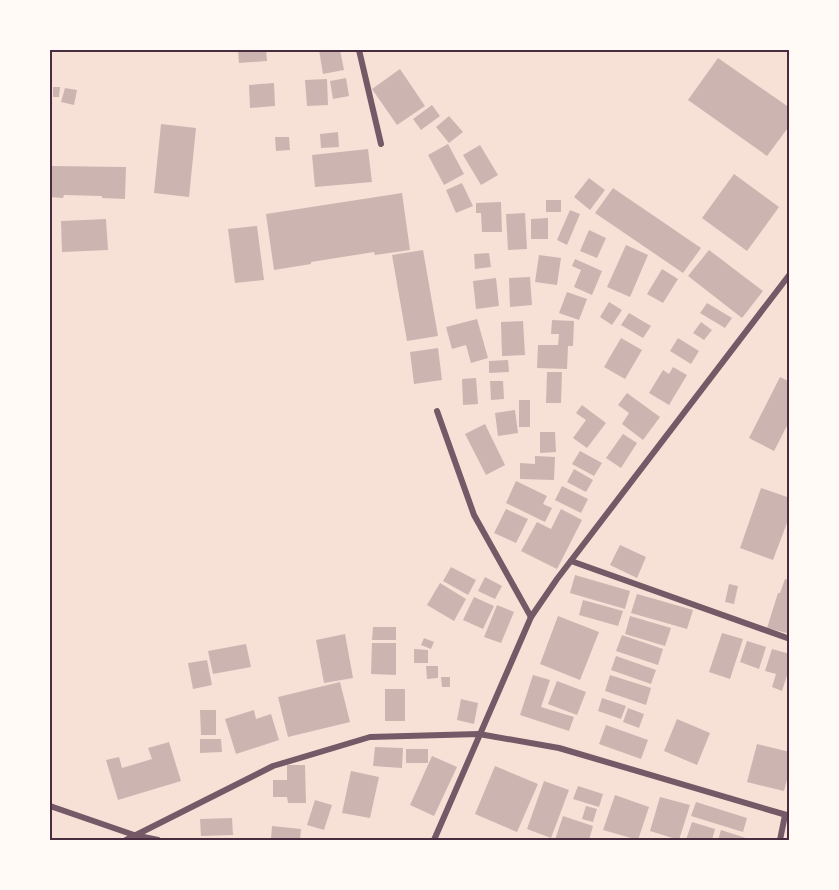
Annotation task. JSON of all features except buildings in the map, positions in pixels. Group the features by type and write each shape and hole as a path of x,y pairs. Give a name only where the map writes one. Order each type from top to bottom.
{"street":[{"path":"359,50 381,144"},
{"path":"434,840 531,617 789,274"},
{"path":"437,411 474,515 531,617"},
{"path":"571,561 789,639"},
{"path":"126,840 273,766 370,737 479,734 559,748 787,815 780,840"},
{"path":"50,806 134,835 158,840"}]}
